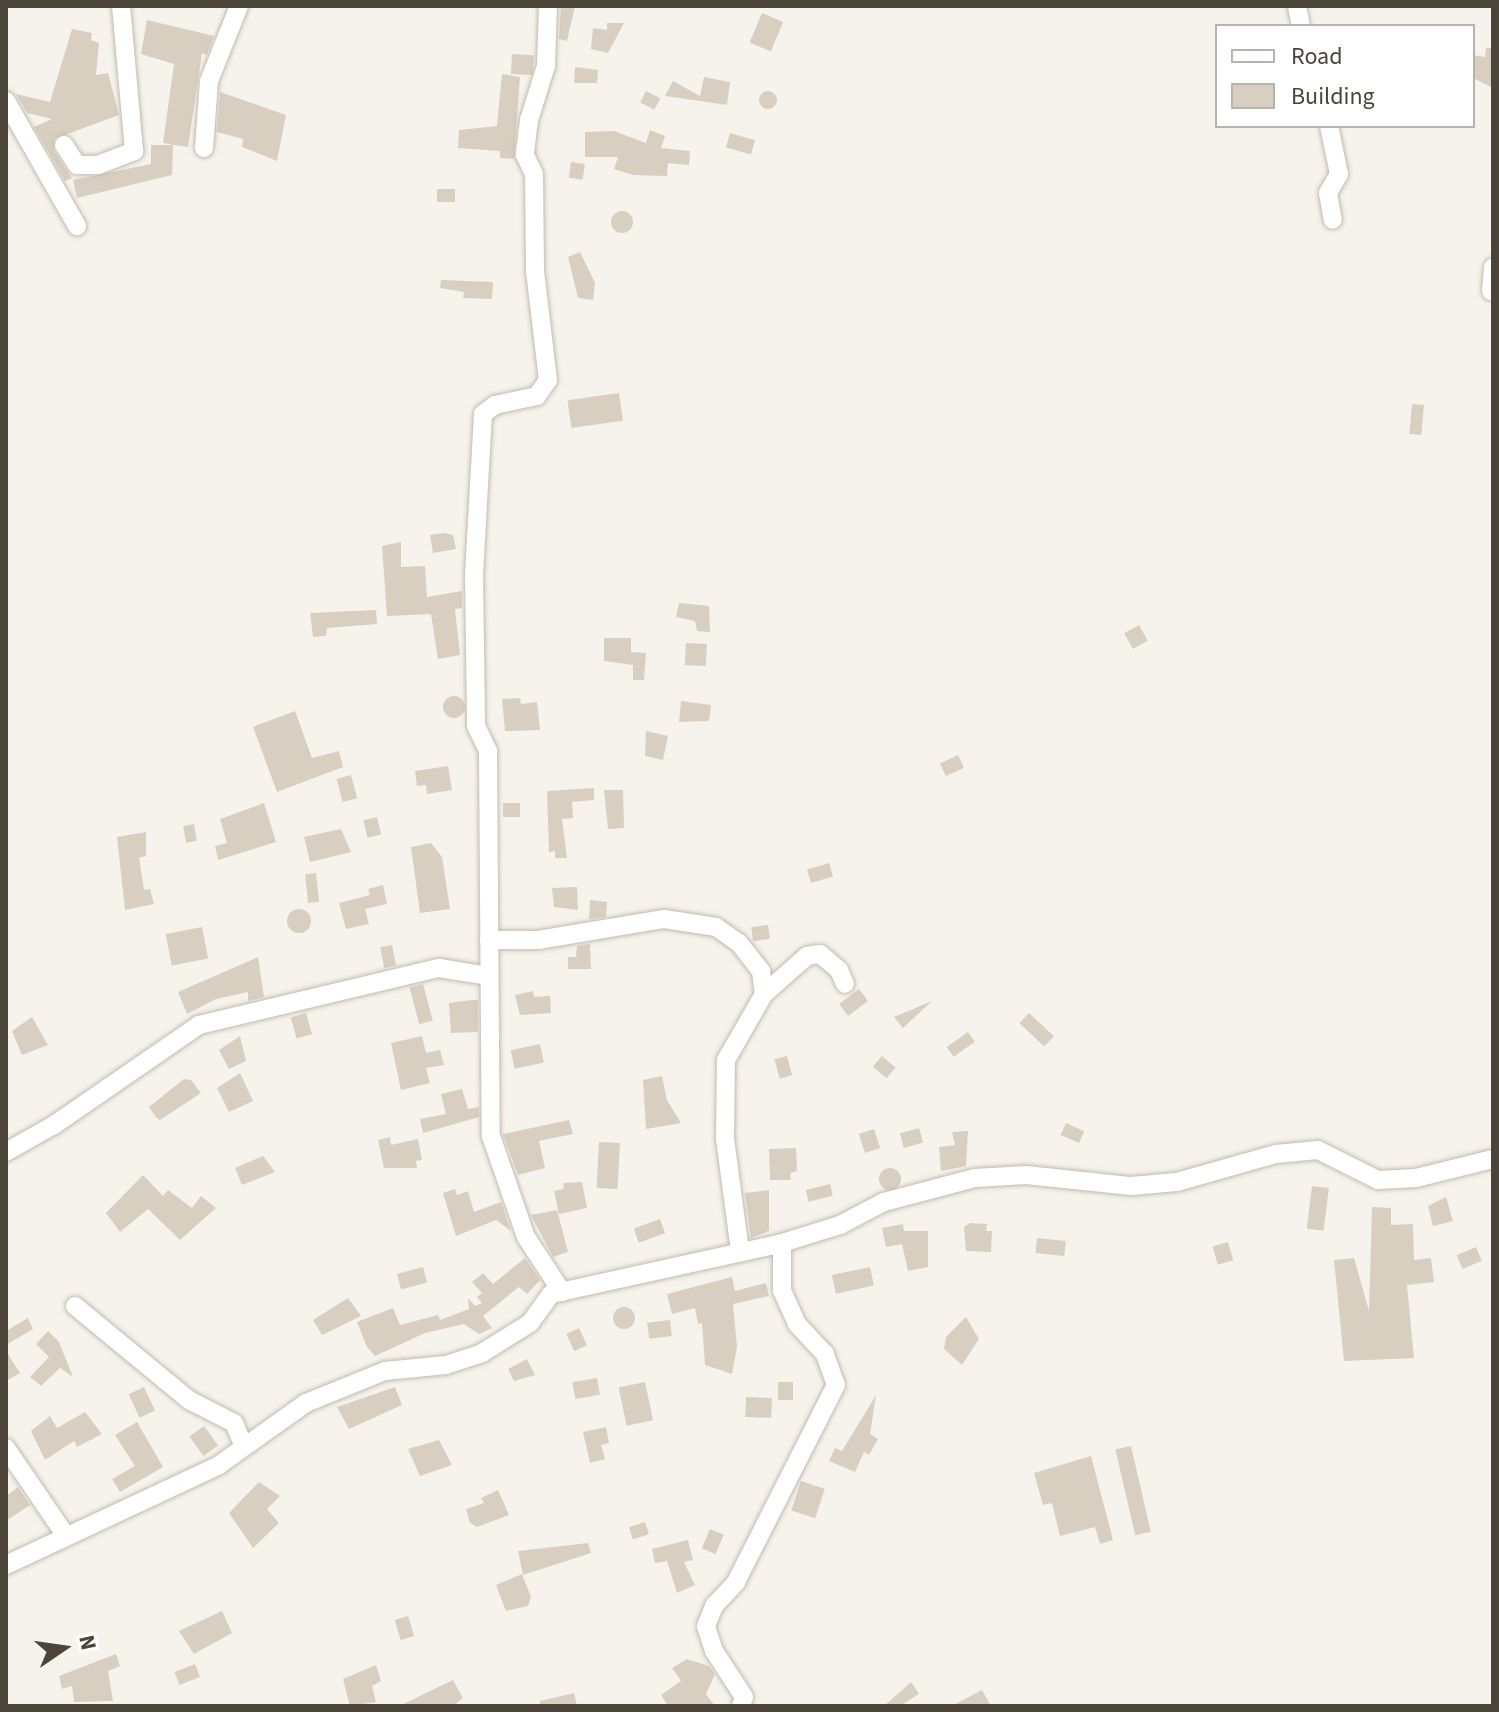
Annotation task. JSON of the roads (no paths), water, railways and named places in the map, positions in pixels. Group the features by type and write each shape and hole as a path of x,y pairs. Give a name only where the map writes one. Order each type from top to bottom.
{"street":[{"path":"64,145 77,165 98,165 134,151 121,6"},
{"path":"204,148 209,81 239,6"},
{"path":"548,6 546,66 529,120 525,155 534,174 535,271 548,380 537,396 495,405 483,414 474,576 476,726 488,751 491,1136 526,1237 562,1292"},
{"path":"6,101 77,226"},
{"path":"1329,128 1339,174 1328,193 1333,220"},
{"path":"1491,291 1493,267"},
{"path":"489,940 538,940 664,919 716,927 739,943 761,971 764,994"},
{"path":"740,1251 725,1139 726,1060 764,994 807,956 820,954 839,970 845,984"},
{"path":"6,1152 54,1125 199,1025 439,968 489,976"},
{"path":"6,1565 219,1465 306,1403 385,1371 446,1365 482,1353 530,1323 551,1294 782,1243 840,1225 884,1202 975,1178 1026,1175 1131,1186 1177,1182 1276,1154 1318,1150 1378,1180 1416,1178 1493,1159"},
{"path":"741,1706 744,1697 714,1651 706,1626 714,1606 736,1582 836,1385 825,1354 797,1324 782,1291 782,1243"},
{"path":"75,1306 189,1400 234,1423 244,1446"},
{"path":"6,1448 66,1536"}]}
